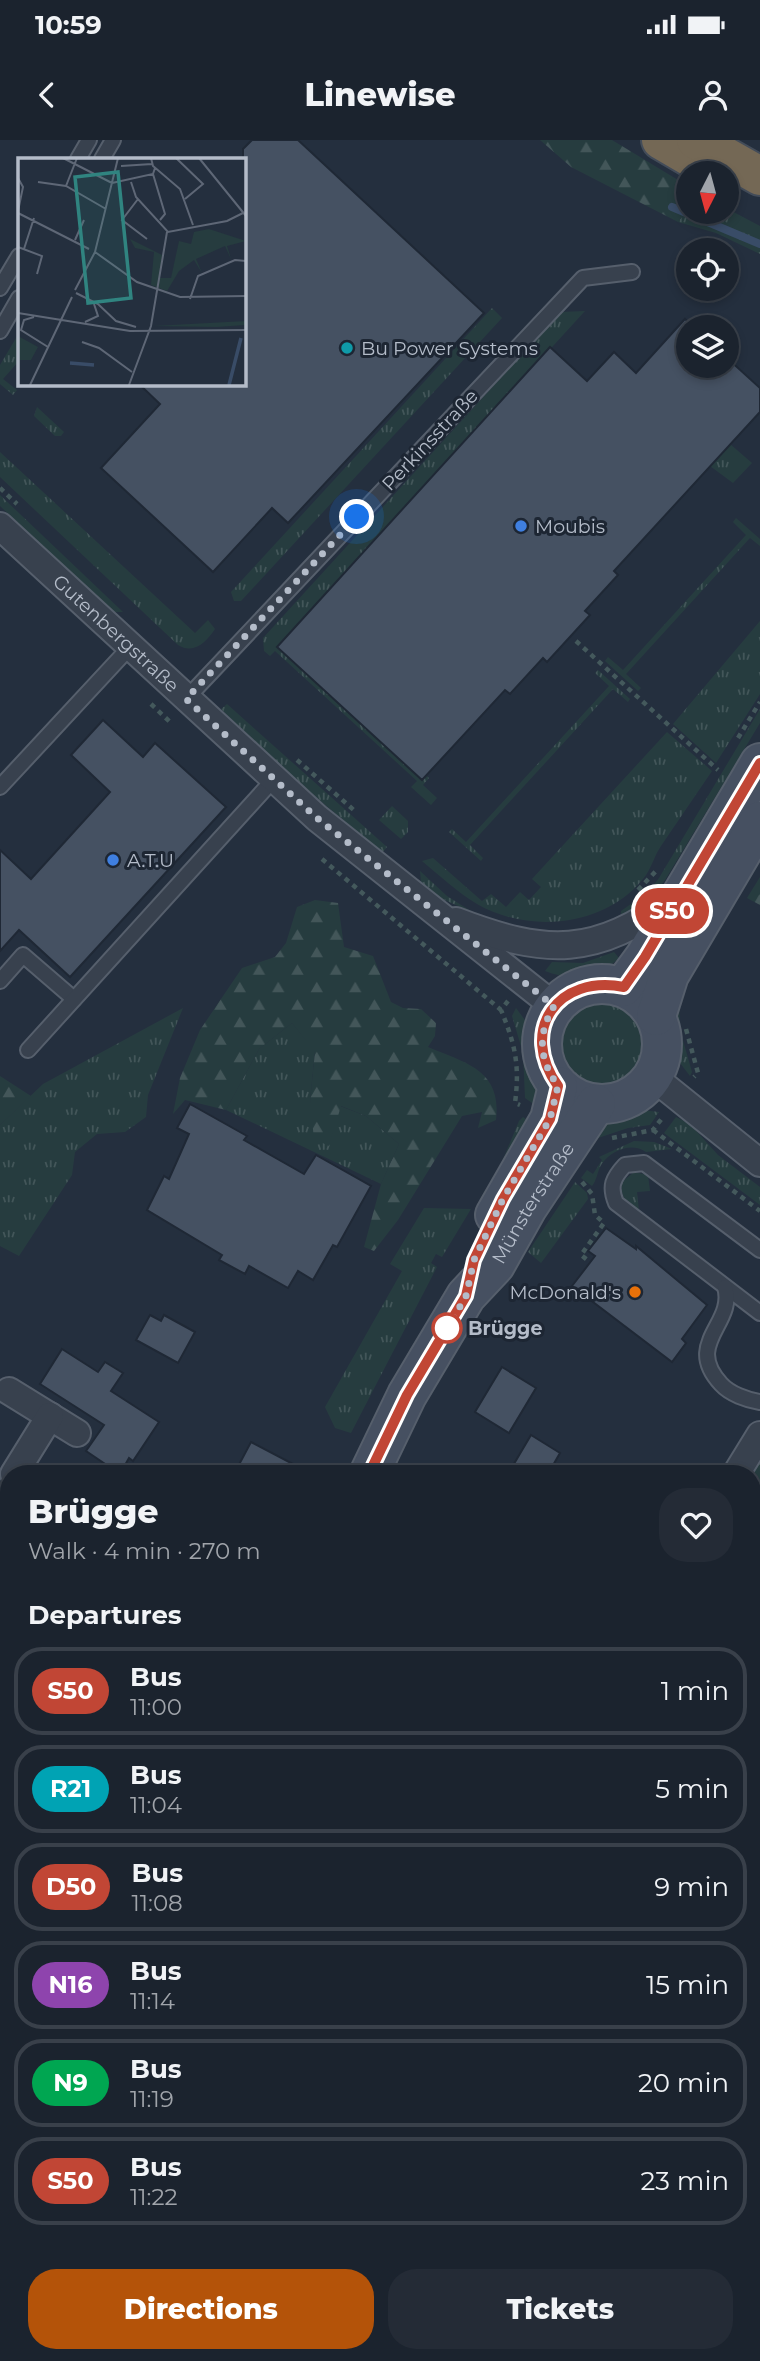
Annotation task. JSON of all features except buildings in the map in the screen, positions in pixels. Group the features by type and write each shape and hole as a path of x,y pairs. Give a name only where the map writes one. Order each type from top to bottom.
{"highway":[{"path":"661,140 697,161"},
{"path":"696,140 760,176"},
{"path":"739,186 760,198"}],"main road":[{"path":"624,987 684,891 739,757"},
{"path":"671,1020 624,987 604,983 585,985 568,993 554,1006 545,1021 541,1047 561,1114 582,1101 596,1104 628,1098 666,1086 662,1046 671,1020 669,975 760,821"},
{"name":"Münsterstraße","path":"373,1465 407,1395 466,1296 474,1260 503,1199 561,1114"}],"street":[{"name":"Gutenbergstraße","path":"0,526 274,779 435,913 554,1006"},
{"path":"435,913 512,939 545,946 583,945 620,934 684,891"},
{"path":"666,1086 760,1163"},
{"path":"9,1391 77,1433"},
{"path":"19,1465 50,1416"},
{"path":"742,1465 760,1436"}],"lane":[{"path":"79,158 89,140"},
{"path":"103,158 113,140"},
{"path":"0,288 18,258"},
{"name":"Perkinsstraße","path":"186,699 583,278 632,272"},
{"path":"0,331 18,300"},
{"path":"0,787 130,647"},
{"path":"27,1050 274,779"},
{"path":"0,982 23,955 74,999"},
{"path":"760,1250 645,1163 625,1165 612,1182 611,1192 616,1203 760,1313"},
{"path":"725,1287 728,1302 710,1335 708,1364 724,1387 744,1398 760,1402"}],"path":[{"path":"0,488 20,507"},
{"path":"576,641 718,770"},
{"path":"711,782 718,770 739,757 760,702"},
{"path":"295,758 365,820"},
{"path":"631,896 663,860"},
{"path":"523,984 501,1010 514,1043 517,1064 515,1103 561,1114 592,1148 607,1139 653,1130 760,1211"},
{"path":"653,1130 666,1086 698,1073 671,1020"},
{"path":"578,1179 592,1194 595,1215 604,1223 581,1255 590,1262"}],"green space":[{"path":"540,140 612,140 676,179 676,221 571,167"},
{"path":"739,215 760,226 760,254 739,244 739,238 726,238 685,224 739,224"},
{"path":"492,308 502,318 241,601 234,601 231,592"},
{"path":"585,311 282,643 429,778 423,785 437,798 431,805 411,787 417,781 275,651 270,656 264,651 263,638 561,312"},
{"path":"18,335 18,362 3,379 17,390 13,395 0,384 0,365"},
{"path":"37,407 64,432 61,436 55,436 34,416"},
{"path":"730,444 752,463 733,483 710,466"},
{"path":"0,452 195,633 208,620 215,629 208,638 194,648 178,645 0,477"},
{"path":"0,495 123,612 112,612 0,506"},
{"path":"736,518 760,539 760,546 750,538 626,674 641,688 638,691 605,661 608,657 623,670 746,535 733,522"},
{"path":"760,621 760,694 716,763 673,724"},
{"path":"598,670 630,699 628,702 613,689 470,845 483,858 481,861 449,832 452,829 466,842 609,686 595,673"},
{"path":"227,704 387,847 382,853 297,781 229,717 221,709"},
{"path":"760,709 760,723 665,880 646,904 621,918 621,911 649,891 659,878"},
{"path":"667,732 712,771 661,846 646,875 627,895 608,907 565,921 519,920 497,914 477,904 422,861 433,858 482,901 491,894 506,907 520,892 529,900 541,887 532,879"},
{"path":"392,806 408,821 408,832 401,839 379,820"},
{"path":"420,871 447,896 474,913 440,898 421,882"},
{"path":"760,877 760,905 747,898"},
{"path":"315,900 338,903 344,947 373,956 391,1002 403,1008 421,1009 436,1023 435,1036 428,1047 456,1058 478,1071 487,1079 496,1103 496,1120 478,1128 482,1112 462,1116 398,1220 374,1251 364,1247 381,1184 399,1144 366,1116 341,1106 329,1146 314,1139 310,1101 315,1052 292,1023 259,1049 226,1110 185,1100 173,1114 180,1078 200,1030 242,968 275,957 286,943 297,907"},
{"path":"614,952 619,958 593,974 574,977 545,971 552,962 583,963"},
{"path":"679,999 680,1030 692,1072 690,1076 677,1059 670,1020"},
{"path":"604,1001 620,1005 634,1014 643,1028 647,1044 643,1060 634,1074 620,1083 604,1087 588,1083 574,1074 565,1060 561,1044 565,1028 574,1014 588,1005"},
{"path":"183,1008 148,1095 146,1117 125,1132 97,1134 75,1152 72,1175 19,1256 0,1246 0,1125 43,1084"},
{"path":"516,1008 531,1028 534,1061 542,1082 542,1110 525,1098 523,1053 512,1016"},
{"path":"292,1023 315,1051 310,1101 329,1145 340,1106 366,1116 399,1144 381,1184 226,1110 259,1049"},
{"path":"0,1076 31,1096 0,1125"},
{"path":"633,1109 659,1112 650,1125 628,1128 592,1140 611,1115"},
{"path":"523,1117 537,1126 494,1181 519,1121"},
{"path":"676,1117 690,1124 718,1155 760,1187 760,1205 664,1133"},
{"path":"634,1141 654,1142 672,1149 646,1152 634,1148 622,1149 605,1160 592,1186 581,1178 587,1170 593,1174 602,1160 599,1157"},
{"path":"634,1172 648,1175 650,1191 637,1192 639,1211 627,1202 622,1192 622,1182"},
{"path":"575,1182 587,1193 588,1199 541,1263 528,1252"},
{"path":"424,1208 471,1209 442,1257 436,1254 431,1263 437,1267 351,1433 335,1428 325,1407 402,1271 390,1264"},
{"path":"760,1454 760,1465 753,1465"}],"waterway":[{"path":"672,207 760,244"}],"bus line":[{"name":"S50","path":"373,1465 407,1395 466,1296 474,1260 503,1199 550,1119 558,1086 548,1072 542,1056 541,1038 545,1021 554,1006 568,993 585,985 604,983 624,987 645,957 760,763"}],"place":[{"name":"Bu Power Systems","path":"347,348"},
{"name":"Moubis","path":"521,526"},
{"name":"A.T.U","path":"113,860"},
{"name":"McDonald's","path":"635,1292"},
{"name":"Brügge","path":"447,1328"}],"route":[{"path":"357,517 186,699 317,818 554,1006 545,1021 541,1038 542,1056 548,1072 558,1086 550,1119 503,1199 474,1260 466,1296 446,1331 447,1328"}]}
